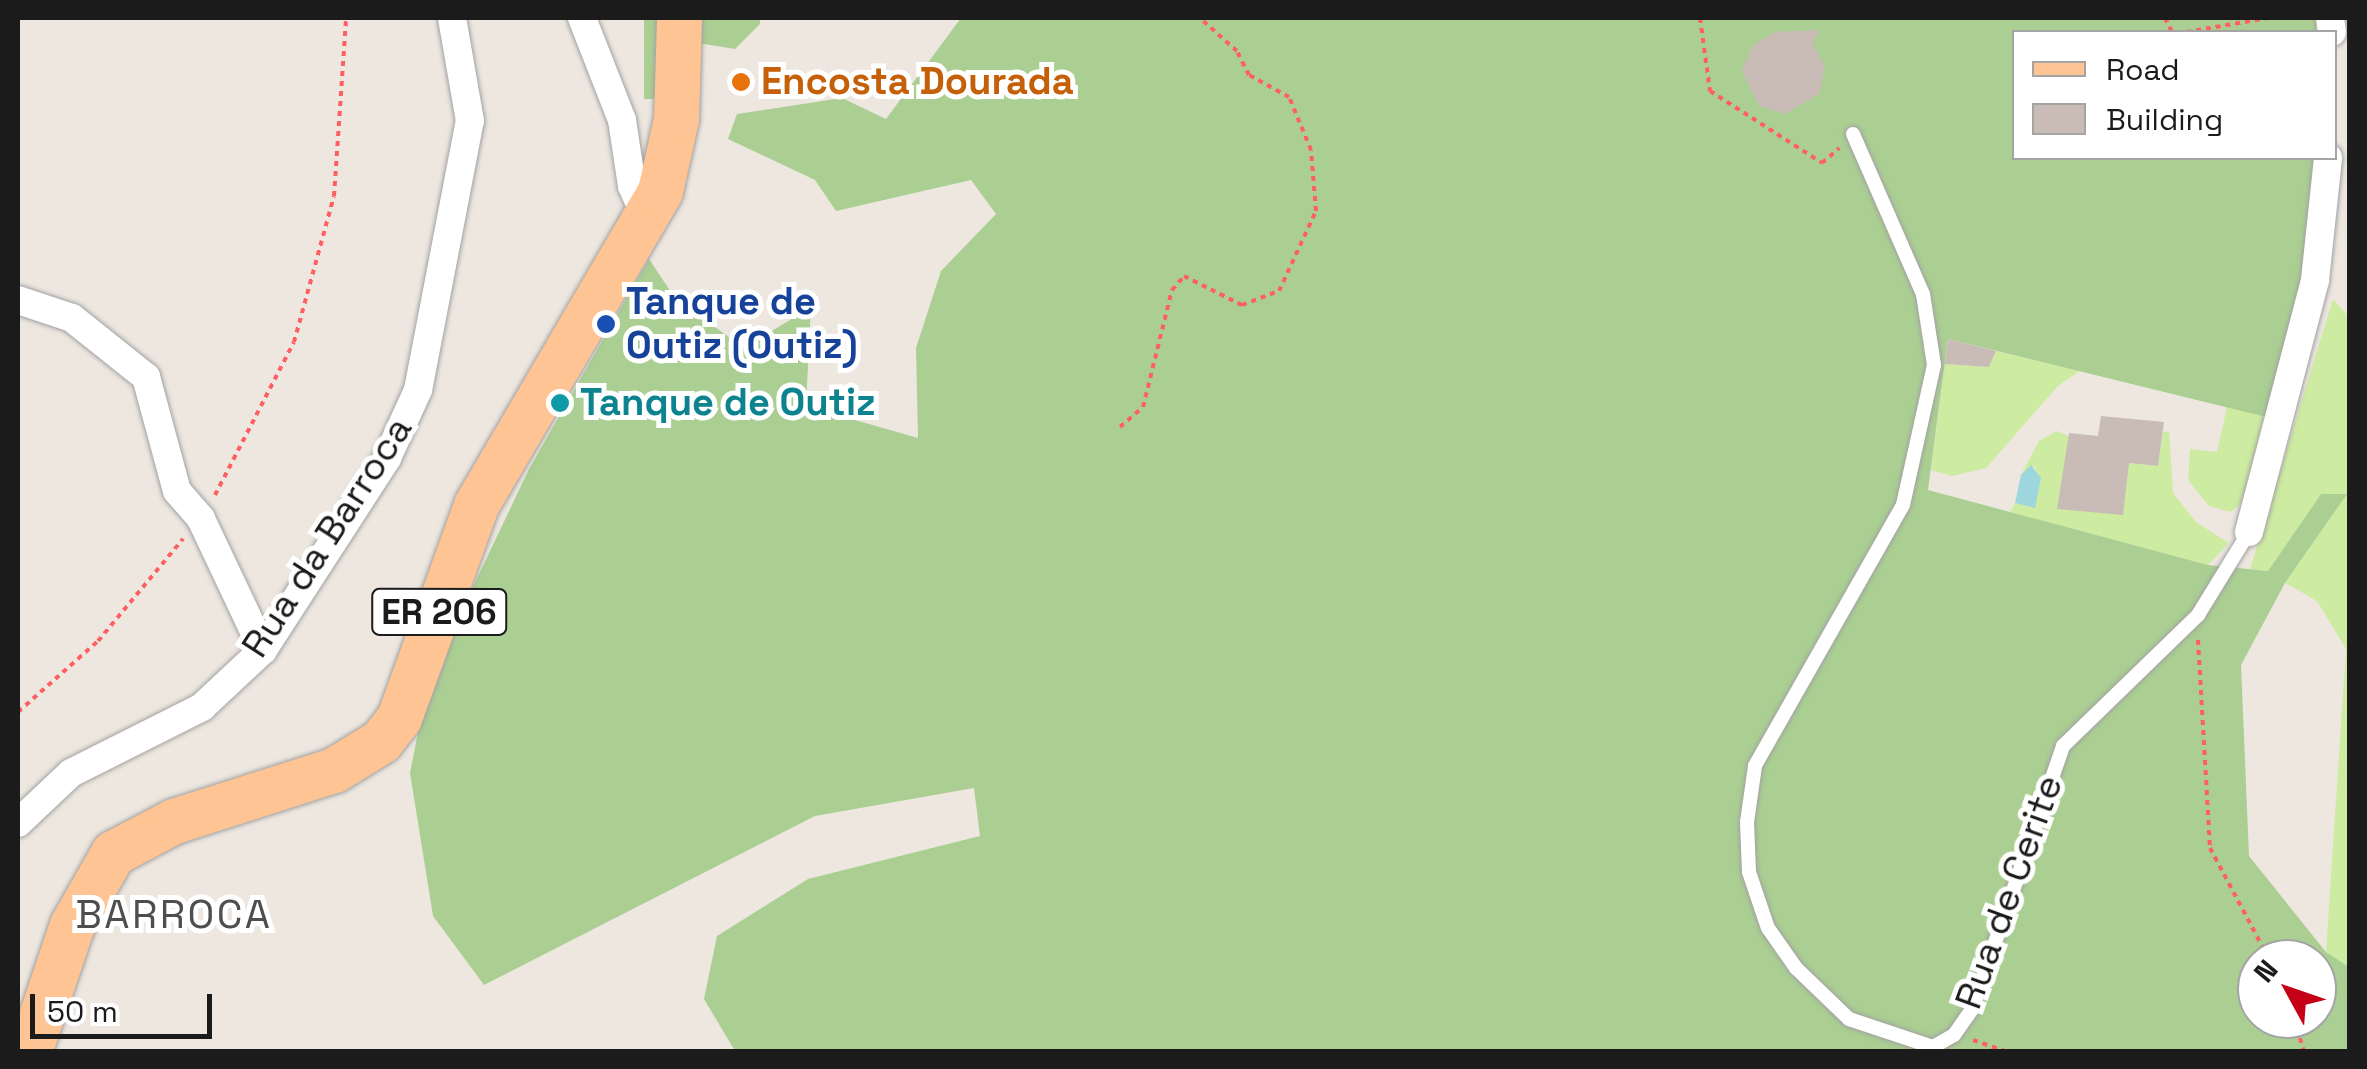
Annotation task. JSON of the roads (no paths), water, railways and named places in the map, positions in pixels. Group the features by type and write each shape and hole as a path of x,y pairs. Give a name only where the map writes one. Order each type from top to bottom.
{"main road":[{"name":"ER 206","path":"29,1052 72,925 113,852 159,826 334,770 394,727 418,677 476,505 647,218 673,142 678,18"}],"street":[{"name":"Rua da Barroca","path":"18,823 71,773 202,706 263,650 387,458 418,390 470,121 452,18"},
{"path":"582,18 607,74 632,186 647,218"},
{"name":"Rua de Cerite","path":"2249,532 2307,317 2328,160"},
{"path":"18,300 72,318 146,377 177,491 201,518 263,650"}],"lane":[{"name":"Rua de Cerite","path":"1853,134 1924,294 1934,365 1903,505 1754,766 1749,872 1768,928 1796,968 1849,1019 1932,1046 1954,1035 1972,1009 2063,746 2198,615 2249,532"}],"water":[{"path":"2031,465 2041,478 2035,508 2015,503 2021,475"}],"place":[{"name":"Encosta Dourada","path":"741,82"},
{"name":"Tanque de Outiz (Outiz)","path":"606,324"},
{"name":"Tanque de Outiz","path":"560,403"}],"district":[{"name":"BARROCA","path":"174,915"}]}
